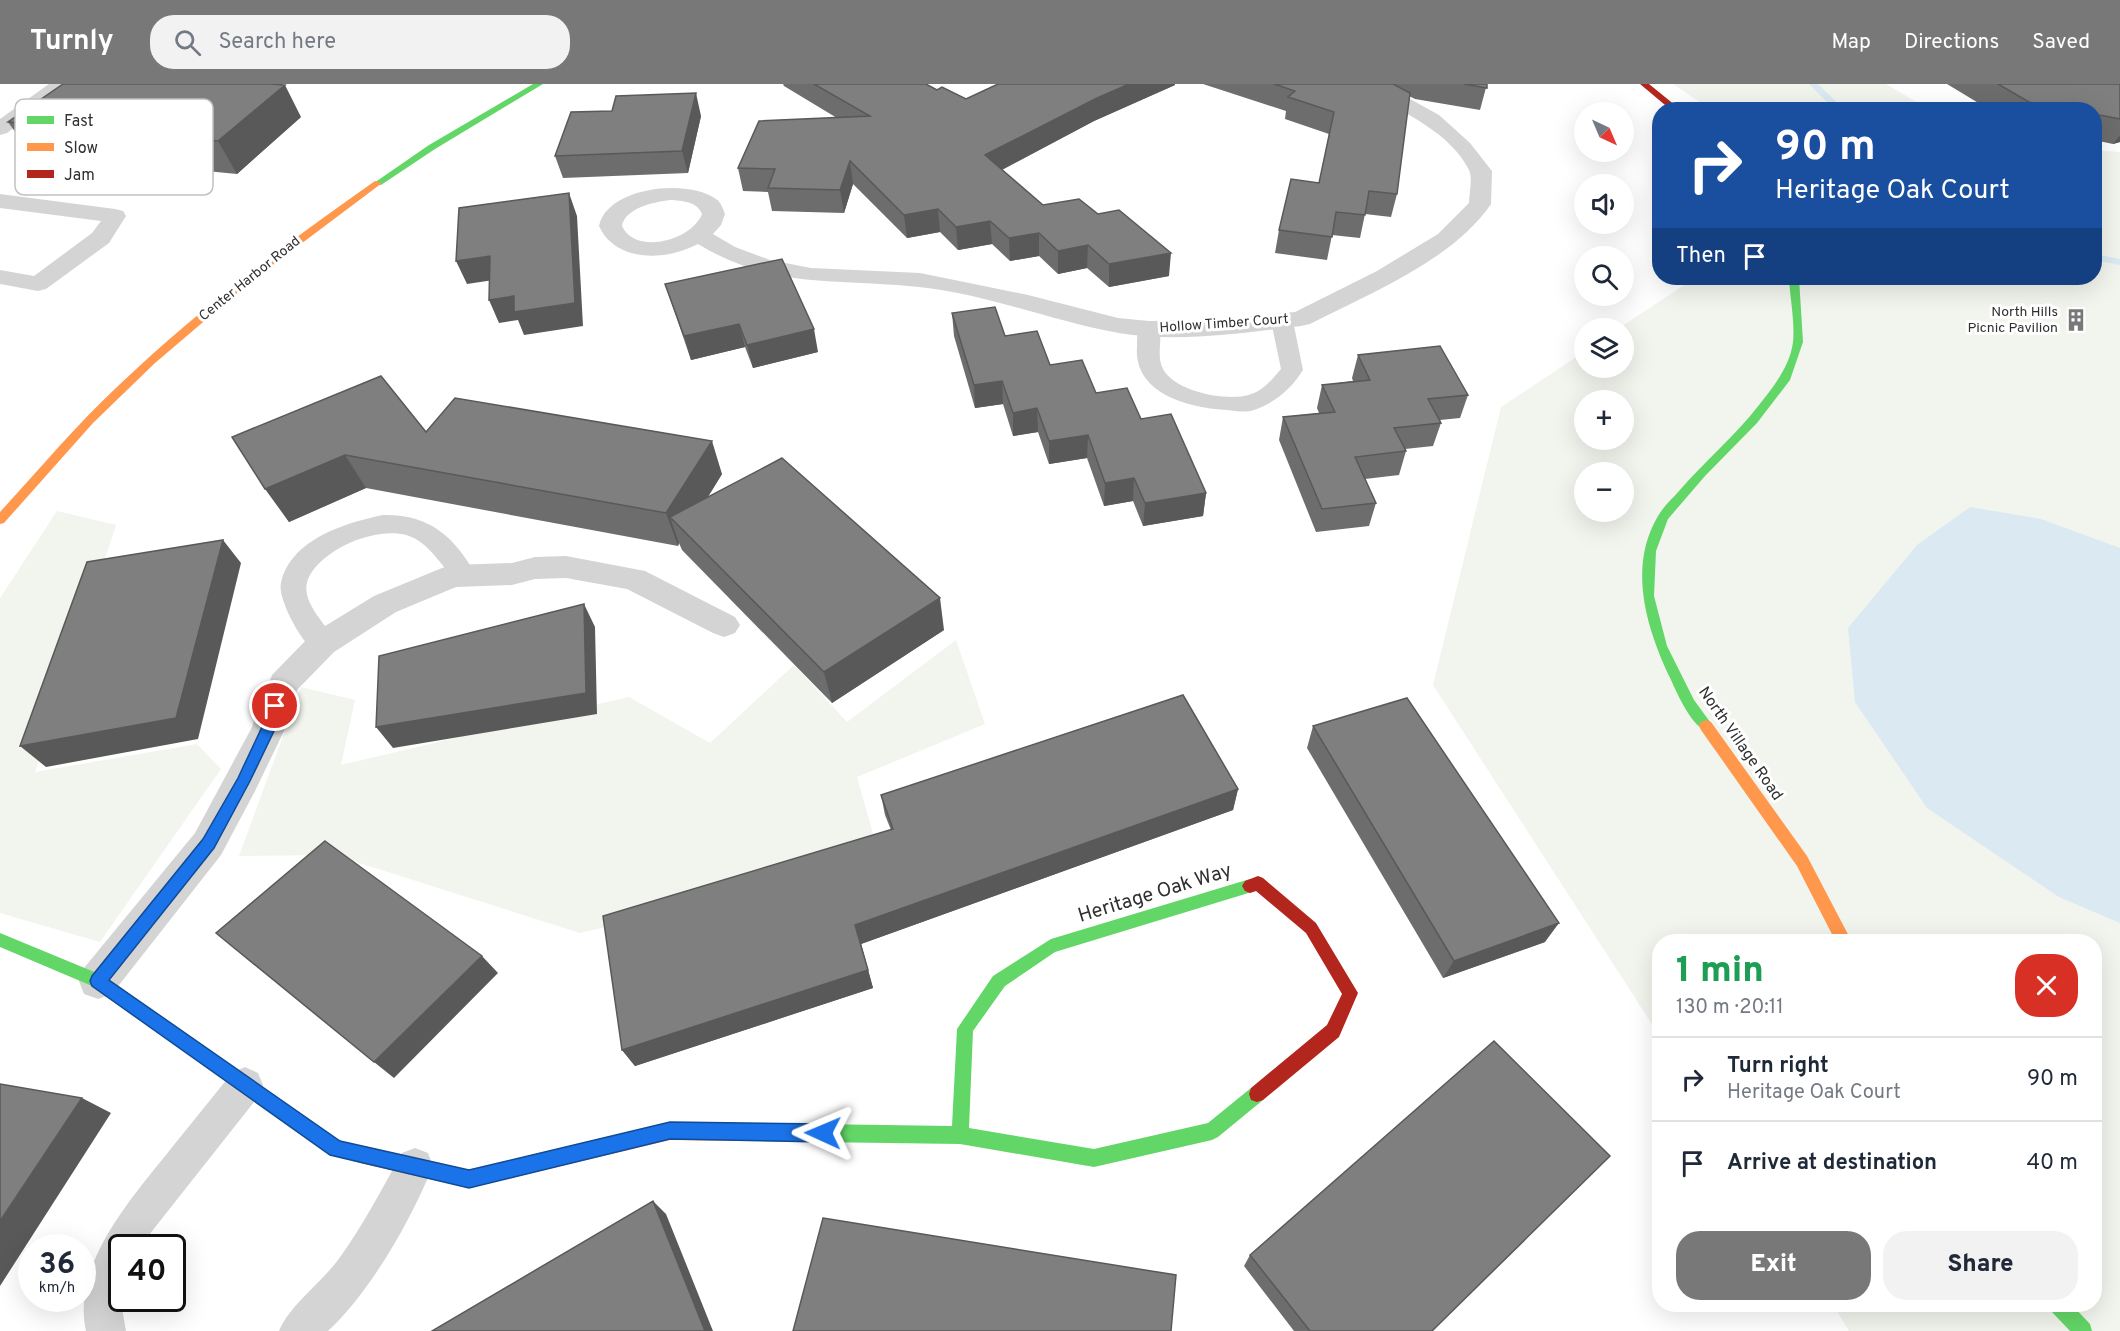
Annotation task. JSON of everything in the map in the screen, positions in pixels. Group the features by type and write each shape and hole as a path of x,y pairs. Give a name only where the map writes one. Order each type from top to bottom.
{"street":[{"path":"41,99 62,84"},
{"name":"Center Harbor Road","path":"0,520 136,375 250,275 336,212 413,160 539,84"},
{"name":"Hollow Timber Court","path":"700,236 727,252 764,266 811,275 920,280 1028,302 1118,325 1149,329 1213,328 1302,319 1385,276 1446,239 1480,204 1481,171 1463,147 1431,119 1376,89 1373,84"},
{"path":"1644,84 1667,102"},
{"path":"0,129 15,118"},
{"path":"0,201 115,216 101,238 38,284 0,278"},
{"name":"North Village Road","path":"1794,285 1798,342 1785,380 1753,420 1701,474 1664,517 1650,551 1648,596 1661,646 1689,703 1802,861 1840,934"},
{"path":"98,981 208,844 243,781 268,729 283,684 323,643 385,604 453,576 512,574 535,568 566,567 634,579 724,625"},
{"name":"Heritage Oak Way","path":"1,941 98,981 336,1149 469,1179 670,1131 960,1135 1094,1158 1212,1131 1334,1030 1350,993 1311,928 1258,883 1051,946 999,981 965,1029 960,1135"},
{"path":"2065,1312 2083,1331"}],"lane":[{"path":"1149,329 1147,358 1155,376 1178,394 1207,402 1248,404 1276,390 1292,370 1282,321"},
{"path":"323,643 298,607 294,583 302,566 322,549 344,536 372,525 394,523 413,526 429,535 445,549 463,575"},
{"path":"129,1234 245,1085"},
{"path":"299,1331 320,1313 358,1269 415,1166"},
{"path":"106,1331 102,1318 105,1280 108,1274"}],"shaded area":[{"path":"1673,84 1886,84 1916,102 1700,102"},
{"path":"2102,151 2120,152 2120,1331 1849,1331 1837,1312 2102,1312 2102,934 1652,934 1652,1024 1433,685 1501,407 1574,359 1574,378 1634,378 1634,318 1684,285 2102,285"},
{"path":"1970,507 2041,519 2120,548 2120,923 2059,897 1927,808 1855,702 1848,628 1917,545"},
{"path":"57,511 116,525 35,772 197,744 221,769 100,942 0,913 0,598"},
{"path":"956,640 985,724 857,777 881,862 580,933 334,855 239,856 301,687 355,700 341,765 629,697 710,743 794,665 847,722"}],"building":[{"path":"63,84 285,85 218,141 213,141 213,99 41,99"},
{"path":"814,84 926,84 937,90 942,87 966,99 998,84 1129,84 985,155 1043,205 1079,199 1098,214 1119,210 1171,253 1109,264 1088,245 1058,251 1039,233 1009,238 990,221 956,227 938,209 904,215 850,161 840,190 768,188 775,169 738,168 759,121 870,116"},
{"path":"1274,84 1393,84 1410,93 1397,194 1369,191 1365,215 1336,212 1332,237 1279,230 1291,179 1319,183 1334,112 1288,97 1295,91"},
{"path":"1464,84 1487,84 1487,88"},
{"path":"1998,84 2120,84 2120,119 2102,116 2102,102 2029,102"},
{"path":"696,93 682,151 555,156 571,112 612,111 616,96"},
{"path":"569,193 575,303 514,312 514,296 489,300 490,256 456,261 459,208"},
{"path":"782,259 814,329 747,345 739,324 684,336 665,284"},
{"path":"995,307 1005,336 1037,331 1050,365 1082,360 1096,393 1127,388 1141,419 1171,414 1206,493 1145,503 1134,478 1105,483 1088,435 1049,441 1037,408 1013,413 1002,381 974,385 952,313"},
{"path":"1440,346 1468,395 1428,399 1441,423 1394,428 1406,451 1355,457 1376,503 1322,509 1283,417 1335,412 1322,385 1370,380 1358,355"},
{"path":"381,376 426,432 455,398 712,441 666,513 345,455 265,489 232,437"},
{"path":"782,458 940,598 824,672 670,517"},
{"path":"223,540 176,718 20,746 87,562"},
{"path":"584,604 586,693 376,727 379,656"},
{"path":"1183,695 1238,789 855,925 868,970 622,1050 603,916 893,829 881,795"},
{"path":"1407,698 1559,923 1454,961 1313,726"},
{"path":"325,841 482,956 374,1062 216,933"},
{"path":"1494,1041 1610,1156 1432,1331 1310,1331 1250,1255"},
{"path":"0,1084 82,1098 0,1221"},
{"path":"653,1201 705,1331 432,1331"},
{"path":"823,1218 1176,1275 1171,1331 793,1331"}],"waterway":[{"path":"1813,84 1832,102"},
{"path":"2102,259 2120,262"}],"traffic: fast":[{"path":"378,183 432,147 539,84"},
{"path":"1706,726 1689,703 1661,646 1648,596 1650,551 1663,517 1701,473 1753,420 1785,380 1798,342 1794,285"},
{"path":"960,1135 965,1029 999,981 1051,946 1250,886"},
{"path":"0,940 98,981 336,1149 364,1155"},
{"path":"740,1132 960,1135 1094,1158 1212,1131 1257,1094"},
{"path":"2065,1312 2083,1331"}],"traffic: slow":[{"path":"0,520 59,453 151,361 245,281 378,183"},
{"path":"1706,726 1802,861 1840,934"},
{"path":"364,1155 469,1179 670,1131 740,1132"}],"traffic: jam":[{"path":"1644,84 1667,102"},
{"path":"1250,886 1258,883 1311,928 1350,993 1333,1031 1257,1094"}],"place":[{"name":"North Hills Picnic Pavilion","path":"2076,320"}],"route":[{"path":"275,706 268,729 243,781 208,844 98,981 336,1149 469,1179 670,1131 823,1133"}]}
